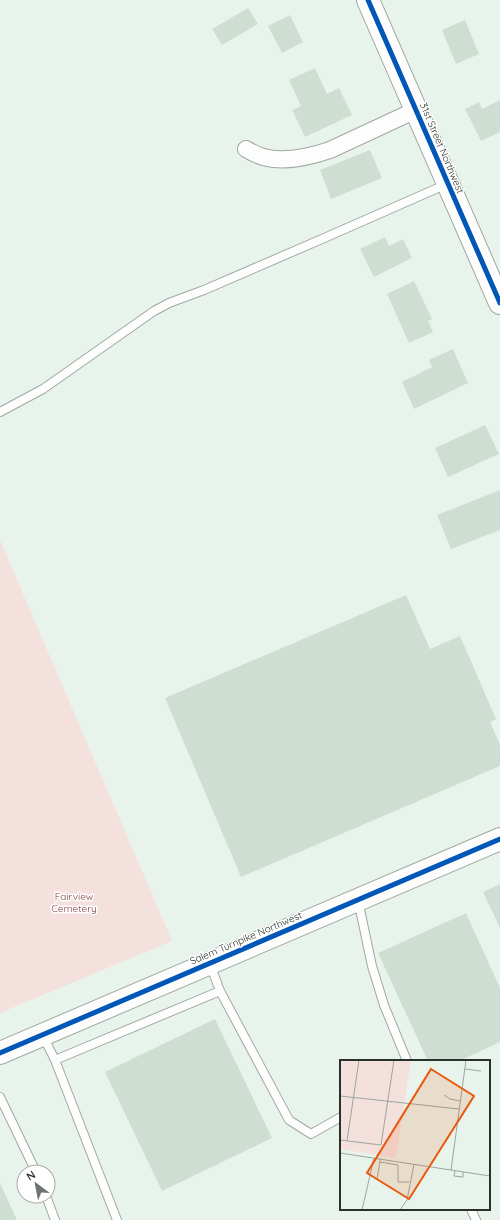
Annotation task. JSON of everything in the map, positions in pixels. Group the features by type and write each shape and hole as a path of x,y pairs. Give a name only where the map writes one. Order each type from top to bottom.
{"street":[{"name":"31st Street Northwest","path":"368,0 500,303"},
{"path":"246,149 263,157 284,160 315,155 330,150 416,110"},
{"name":"Salem Turnpike Northwest","path":"0,1052 500,839"}],"lane":[{"path":"0,412 43,389 154,311 169,303 204,290 447,184"},
{"path":"358,900 372,966 392,1028 406,1060"},
{"path":"209,964 220,991 289,1120 311,1134 340,1118"},
{"path":"55,1060 220,991"},
{"path":"42,1034 55,1060 117,1220"},
{"path":"0,1097 32,1164"},
{"path":"49,1204 55,1220"},
{"path":"472,1210 476,1220"}],"green space":[{"name":"Fairview Cemetery","path":"0,540 172,941 0,1013"}],"building":[{"path":"248,8 258,24 222,45 212,29"},
{"path":"290,15 303,42 282,53 268,26"},
{"path":"465,20 479,54 456,64 442,30"},
{"path":"315,68 327,94 339,88 352,115 305,137 292,110 301,106 289,80"},
{"path":"500,100 500,132 481,141 465,109 479,102 482,109"},
{"path":"370,150 382,178 331,199 320,170"},
{"path":"385,237 389,246 403,239 412,258 374,277 360,249"},
{"path":"414,281 432,319 428,321 433,332 409,343 387,294"},
{"path":"453,349 468,383 414,409 402,382 432,367 429,360"},
{"path":"485,425 499,454 448,477 435,448"},
{"path":"500,490 500,530 451,549 437,515"},
{"path":"406,595 430,649 460,636 496,719 490,722 500,745 500,766 241,877 165,698"},
{"path":"500,884 500,928 483,892"},
{"path":"466,913 500,988 500,1042 461,1060 428,1060 378,953"},
{"path":"215,1019 272,1138 162,1191 105,1072"},
{"path":"0,1183 17,1220 0,1220"}],"cycle path":[{"path":"368,0 500,303"},
{"path":"0,1053 500,839"}]}
